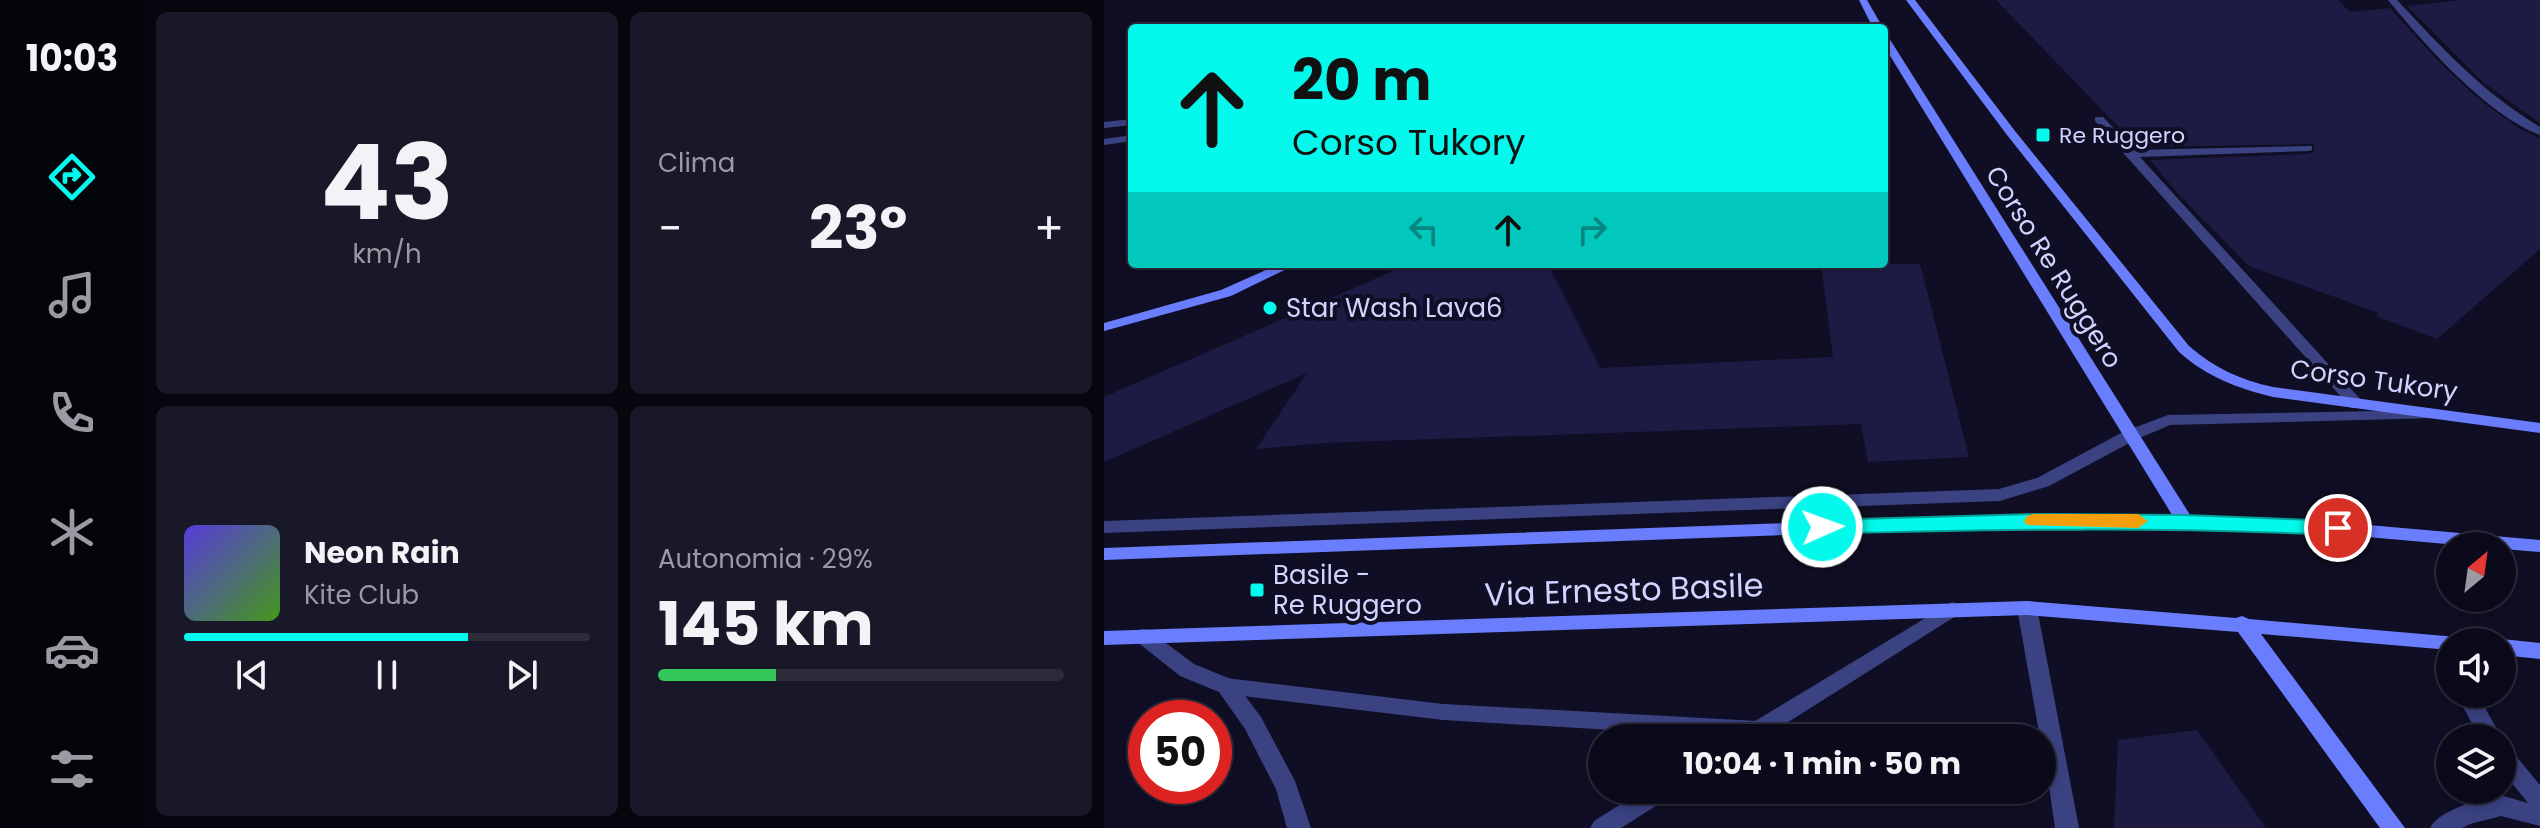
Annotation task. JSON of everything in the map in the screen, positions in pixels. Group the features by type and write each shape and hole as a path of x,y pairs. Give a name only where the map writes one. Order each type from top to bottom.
{"main road":[{"name":"Corso Re Ruggero","path":"1863,0 1877,24"},
{"name":"Corso Re Ruggero","path":"1910,0 2011,133 2184,349 2205,369"},
{"name":"Corso Re Ruggero","path":"1888,43 2129,436 2185,521"},
{"path":"1104,327 1226,293 1281,268"},
{"name":"Corso Tukory","path":"2205,369 2232,383 2357,405 2540,428"},
{"name":"Via Ernesto Basile","path":"1104,554 2005,521 2185,521"},
{"path":"2185,521 2311,526 2540,546"},
{"name":"Via Ernesto Basile","path":"1104,638 2027,608 2242,623"},
{"path":"2242,623 2436,641"},
{"path":"2242,623 2393,828"},
{"path":"2516,648 2540,651"}],"street":[{"path":"2392,0 2462,75 2500,107 2540,132"},
{"path":"2099,119 2357,405"},
{"path":"1104,125 1128,122"},
{"path":"1104,142 1128,139"},
{"path":"2130,154 2308,148"},
{"path":"1104,527 2000,495 2043,482 2129,436 2168,420 2435,415"},
{"path":"2027,608 2067,828"},
{"path":"1767,724 1952,609"},
{"path":"1143,636 1187,670 1226,686 1443,712 1611,724"},
{"path":"1226,686 1253,723 1287,788 1299,828"},
{"path":"2516,772 2540,801"},
{"path":"1602,828 1640,804"},
{"path":"2442,828 2464,815 2501,806 2540,816"}],"building":[{"path":"1996,0 2338,0 2350,12 2390,8 2476,97 2518,128 2540,138 2540,249 2437,339 2376,316 2379,313 2249,266 2180,196 2150,160 2308,154 2314,152 2314,144 2138,147"},
{"path":"2462,0 2540,0 2540,123 2483,82 2407,6"},
{"path":"1888,264 1920,264 1969,457 1868,462 1861,424 1324,443 1256,449 1307,373 1104,462 1104,397 1400,268 1550,268 1600,368 1833,357 1822,268 1888,268"},
{"path":"2197,730 2266,828 2114,828 2118,740"}],"slow traffic":[{"path":"2034,521 2138,521"}],"place":[{"name":"Re Ruggero","path":"2043,135"},
{"name":"Star Wash Lava6","path":"1270,308"},
{"name":"Basile - Re Ruggero","path":"1257,590"}],"route":[{"path":"1822,527 2005,521 2185,521 2338,528"}]}
